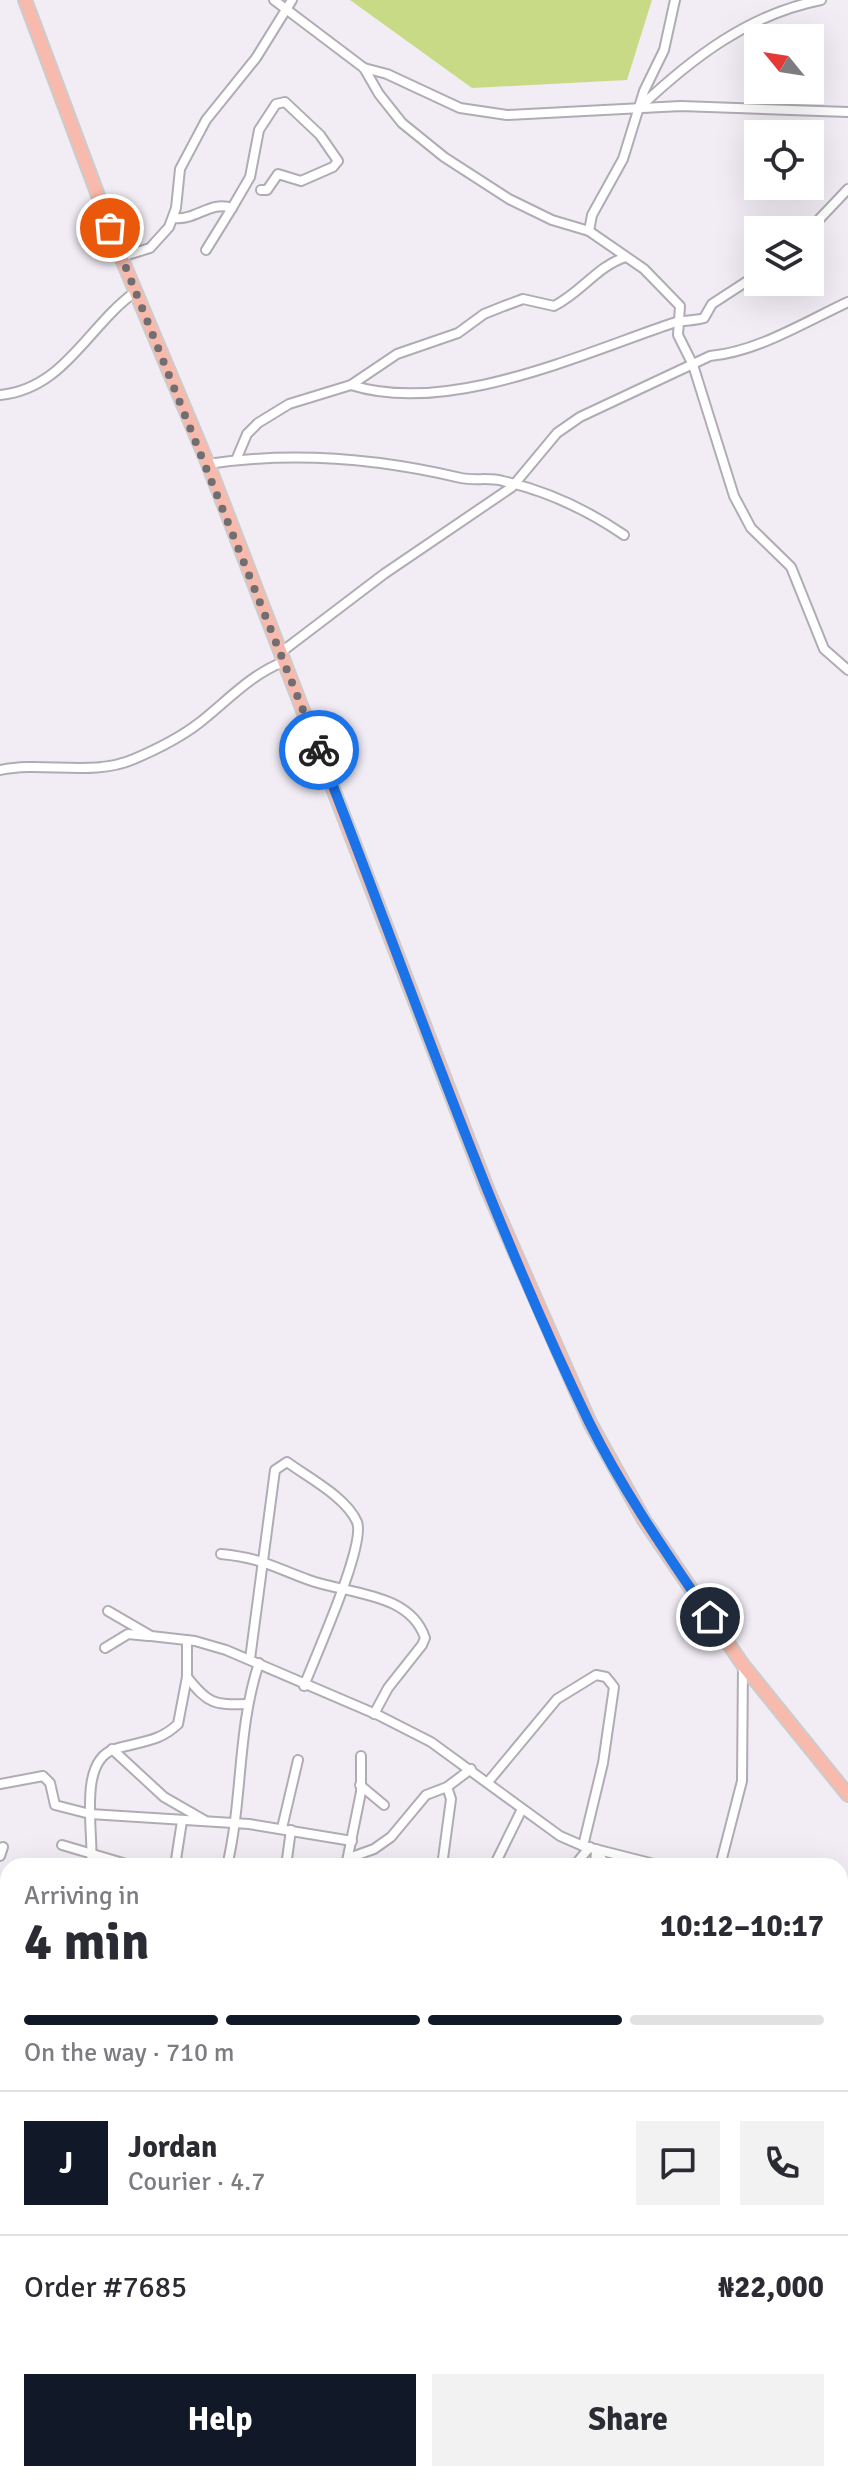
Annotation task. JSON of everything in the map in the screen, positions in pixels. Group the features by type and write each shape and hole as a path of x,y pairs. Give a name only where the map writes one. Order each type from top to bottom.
{"highway":[{"path":"25,0 121,257 208,464 488,1191 590,1423 644,1520 743,1665 848,1795"}],"street":[{"path":"274,0 364,68 402,123 444,157 509,199 552,220 589,231 644,269 680,306 677,322 683,351 693,365 715,445 741,509 751,528 791,567 824,649 848,670"},
{"path":"121,257 150,248 174,218 180,169 206,120 256,58 292,0"},
{"path":"589,231 592,215 623,159 639,108 664,50 675,0"},
{"path":"639,108 667,82 738,30 783,8 821,0"},
{"path":"364,68 387,74 460,108 507,115 639,108 848,112"},
{"path":"206,250 250,177 264,119 276,104 285,102 320,135 338,161 307,180 278,174 267,190 261,190"},
{"path":"822,216 848,189"},
{"path":"174,218 184,220 220,206 232,208"},
{"path":"236,460 247,434 273,412 313,394 351,385 397,354 458,333 484,314 523,299 554,306 588,285 604,265 626,257"},
{"path":"351,385 383,392 456,391 546,368 677,322 704,318 712,304 744,283"},
{"path":"0,395 22,393 37,387 74,355 110,311 135,292"},
{"path":"0,770 24,765 90,768 133,760 196,725 384,574 514,485 557,433 580,417 710,356 725,355 769,338 848,302"},
{"path":"208,464 236,460 343,457 514,485 542,490 624,535"},
{"path":"229,1858 236,1823 247,1704 255,1661 261,1559 275,1470 287,1462 341,1503 356,1521 357,1546 304,1686"},
{"path":"221,1554 261,1559 341,1589 377,1595 422,1628 425,1638 388,1688 374,1714"},
{"path":"108,1611 151,1636"},
{"path":"105,1648 128,1634 187,1640 255,1661 431,1742 549,1829 590,1847 631,1858"},
{"path":"91,1858 90,1814 95,1768 112,1749 167,1735 178,1724 187,1677 187,1640"},
{"path":"722,1858 742,1781 743,1665"},
{"path":"488,1782 557,1699 596,1675 606,1677 614,1687 590,1847 593,1858"},
{"path":"187,1677 209,1701 220,1706 247,1704"},
{"path":"112,1749 164,1797 204,1820"},
{"path":"349,1858 360,1785 361,1756"},
{"path":"286,1858 286,1829 298,1760"},
{"path":"356,1858 391,1837 426,1795 447,1787 471,1769"},
{"path":"0,1784 43,1776 50,1783 55,1805 90,1814 236,1823 352,1841"},
{"path":"360,1785 384,1805"},
{"path":"443,1858 451,1799 447,1787"},
{"path":"498,1858 522,1809"},
{"path":"176,1858 182,1821"},
{"path":"62,1845 86,1858"},
{"path":"581,1858 590,1847"},
{"path":"590,1847 599,1858"}],"green space":[{"path":"350,0 652,0 627,80 472,88"}],"way so far":[{"path":"110,228 208,464 319,750"}],"route":[{"path":"319,750 488,1191 590,1423 644,1520 710,1617"}]}
